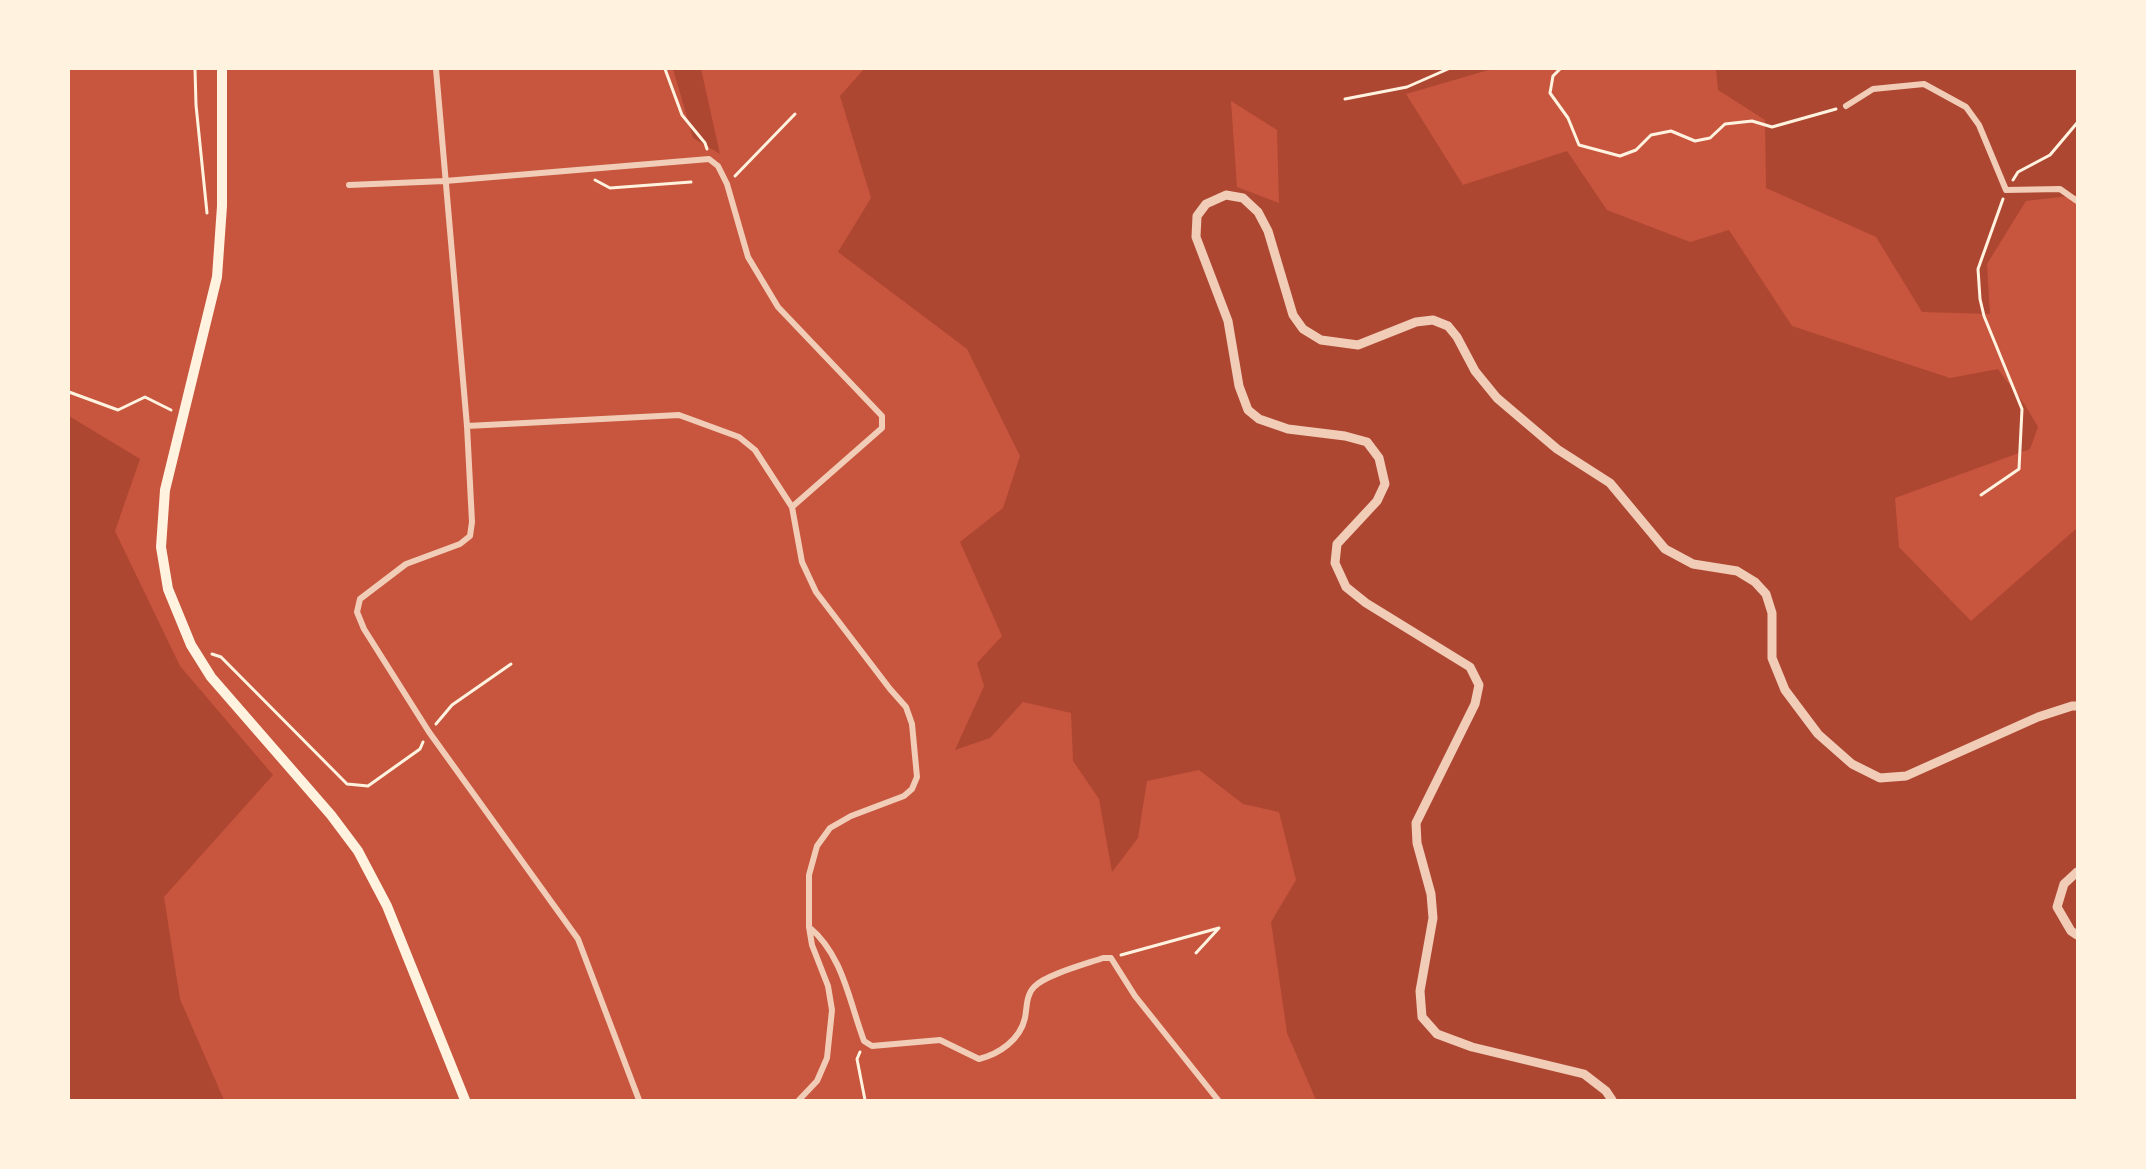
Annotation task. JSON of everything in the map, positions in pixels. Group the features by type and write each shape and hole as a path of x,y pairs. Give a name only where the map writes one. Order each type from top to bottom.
{"main road":[{"path":"222,69 222,206 217,277 165,490 161,547 168,589 191,645 211,676 331,815 358,851 387,906 465,1100"}],"street":[{"path":"436,69 467,426 472,522 470,536 460,544 405,564 360,599 357,612 364,629 429,732 578,939 639,1100"},
{"path":"1846,106 1873,89 1924,84 1966,107 1979,125 2006,190 2060,189 2077,201"},
{"path":"349,186 445,181 709,159 718,166 727,184 748,257 778,307 882,416 882,428 792,507"},
{"path":"1612,1100 1606,1091 1584,1074 1472,1047 1437,1034 1422,1017 1420,991 1433,918 1431,894 1417,843 1416,823 1475,704 1479,685 1470,668 1366,603 1346,587 1335,563 1338,544 1377,501 1385,484 1379,458 1367,442 1345,436 1288,429 1259,419 1248,410 1239,386 1228,321 1196,237 1197,216 1206,204 1226,195 1243,198 1258,212 1268,231 1293,315 1303,329 1321,340 1358,345 1416,322 1433,320 1448,326 1457,337 1475,371 1497,398 1557,449 1610,483 1665,549 1693,564 1737,571 1755,582 1766,594 1772,613 1772,658 1785,690 1818,734 1852,764 1880,778 1906,776 2038,717 2077,706"},
{"path":"467,426 679,415 739,437 755,450 792,507 802,562 816,592 906,708 912,724 916,777 912,789 904,796 851,816 830,828 818,846 809,875 809,927 812,945 828,987 832,1010 827,1058 817,1081 799,1100"},
{"path":"2077,872 2064,884 2057,907 2071,931 2077,934"},
{"path":"809,927 817,934 837,962 864,1041 872,1046 940,1040 978,1059 992,1056 1012,1041 1024,1021 1028,997 1034,987 1047,978 1103,958 1111,958 1135,996 1218,1100"}],"path":[{"path":"195,69 196,105 208,220"},
{"path":"665,69 682,115 705,142 709,159"},
{"path":"1345,99 1407,87 1448,69"},
{"path":"1560,69 1553,76 1550,93 1568,118 1579,146 1620,156 1636,150 1651,135 1671,131 1695,141 1710,138 1725,124 1752,121 1772,127 1846,106"},
{"path":"727,184 795,114"},
{"path":"1981,495 2019,469 2022,409 1984,316 1980,299 1978,269 2006,190 2018,172 2050,155 2077,123"},
{"path":"574,170 610,188 691,182"},
{"path":"69,392 118,410 145,397 183,416"},
{"path":"191,645 221,657 347,784 368,786 420,749 429,732 452,705 511,664"},
{"path":"1111,958 1219,928 1196,952"},
{"path":"864,1041 857,1059 865,1100"}],"shaded area":[{"path":"673,69 701,69 720,154 693,138"},
{"path":"864,69 1492,69 1406,94 1463,185 1567,151 1607,210 1690,242 1729,230 1792,326 1950,378 1998,369 2038,427 2030,449 1895,498 1899,547 1971,621 2077,528 2077,1100 1316,1100 1287,1033 1271,922 1296,880 1279,812 1243,804 1199,770 1147,781 1138,838 1112,872 1099,799 1073,761 1071,713 1023,702 990,738 955,750 984,686 977,663 1002,636 960,542 1003,508 1020,456 967,349 838,252 871,198 840,96","holes":["1231,101 1277,130 1279,203 1237,187"]},
{"path":"1716,69 2077,69 2077,195 2026,201 1987,264 1990,314 1922,312 1876,237 1766,188 1765,120 1718,90"},
{"path":"69,416 140,459 115,531 180,666 273,775 164,897 180,999 224,1100 69,1100"}]}
